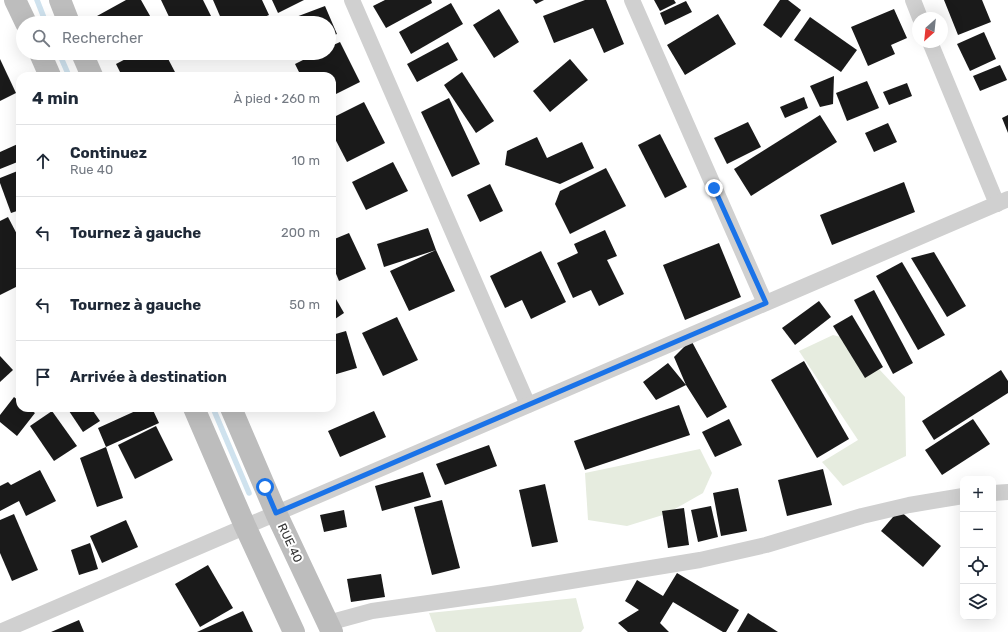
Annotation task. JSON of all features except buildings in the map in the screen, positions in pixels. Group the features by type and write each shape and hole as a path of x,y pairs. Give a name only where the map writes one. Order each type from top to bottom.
{"main road":[{"path":"15,0 23,16"},
{"path":"60,0 66,16"},
{"path":"43,60 48,72"},
{"path":"85,60 90,72"},
{"path":"196,412 245,526 294,632"},
{"name":"RUE 40","path":"233,412 276,513 330,628"}],"street":[{"path":"352,0 528,405"},
{"path":"632,0 766,303"},
{"path":"913,0 918,12"},
{"path":"0,632 1002,201 933,48"},
{"path":"996,493 1008,492"},
{"path":"330,628 372,611 492,594 712,558 766,545 862,516 909,505 960,496"}],"shaded area":[{"path":"833,335 852,340 905,397 906,456 843,486 822,462 858,440 799,351"},
{"path":"700,449 712,473 703,493 666,514 627,526 588,520 585,473"},
{"path":"576,598 584,628 581,632 436,632 429,613"}],"waterway":[{"path":"37,0 43,16"},
{"path":"62,60 67,72"},
{"path":"215,412 249,493"}],"route":[{"path":"265,487 276,513 766,303 714,188"}]}
